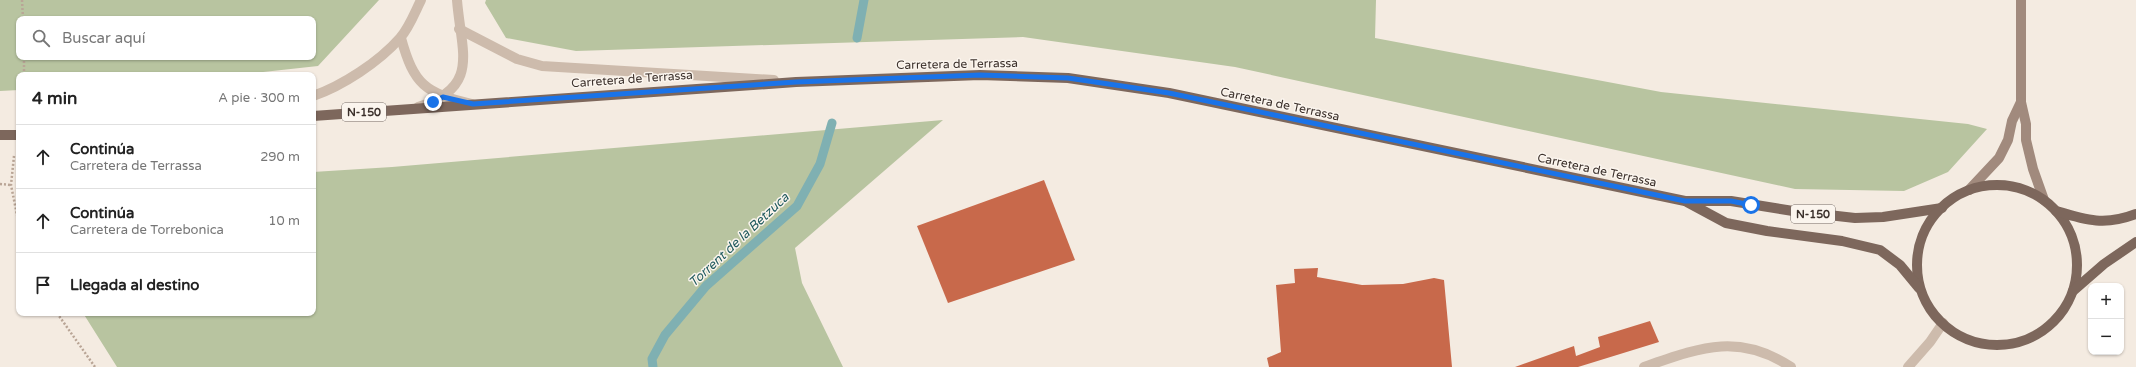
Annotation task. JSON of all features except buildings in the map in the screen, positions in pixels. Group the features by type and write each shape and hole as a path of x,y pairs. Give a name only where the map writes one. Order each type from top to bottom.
{"main road":[{"name":"Carretera de Terrassa","path":"316,116 796,82 980,75 1068,78 1169,93 1685,201 1731,201 1793,211 1855,218 1883,217 1942,208"},
{"path":"0,135 16,135"},
{"name":"N-150","path":"2000,185 2031,193 2044,200 2066,223 2073,238 2076,254 2077,268 2073,291 2062,312 2040,333 2014,343 1993,345 1962,337 1942,323 1928,306 1918,277 1919,249 1923,234 1942,208 1954,198 1969,190 2000,185"},
{"name":"Carretera de Terrassa","path":"1685,201 1726,223 1767,231 1842,241 1880,250 1900,265 1922,291"},
{"name":"N-150","path":"2056,211 2086,220 2102,222 2115,221 2136,214"},
{"name":"N-150","path":"2073,291 2104,264 2136,242"}],"street":[{"path":"316,95 327,91 358,74 401,38 421,0"},
{"path":"414,108 443,97 460,78 463,65 457,0"},
{"path":"2021,0 2021,102 2033,169 2044,200"},
{"path":"459,29 517,59 542,66 796,82"},
{"path":"401,38 412,72 421,83 443,97 473,104"},
{"path":"1969,190 1999,158 2008,140 2012,121 2021,102"},
{"path":"1908,367 1930,342 1942,323"},
{"path":"1644,367 1709,347 1736,346 1759,350 1791,367"}],"path":[{"path":"22,0 23,16"},
{"path":"24,60 24,72"},
{"path":"16,149 11,185 16,210"},
{"path":"0,184 11,185"},
{"path":"59,316 95,367"}],"green space":[{"path":"0,0 379,0 318,66 263,72 16,72 16,90 0,91"},
{"path":"486,0 1376,0 1375,38 1661,92 1968,124 1987,129 1948,172 1904,191 1795,189 1235,67 1023,37 576,51 506,38 485,3"},
{"path":"943,120 795,248 802,283 843,367 117,367 85,316 316,316 316,172 392,167"}],"waterway":[{"name":"Torrent de la Betzuca","path":"857,38 864,0"},
{"name":"Torrent de la Betzuca","path":"653,367 652,359 665,335 706,286 797,206 820,164 832,123"}],"route":[{"path":"433,102 443,97 473,104 796,82 980,75 1068,78 1169,93 1415,146 1685,201 1731,201 1751,205"}]}
